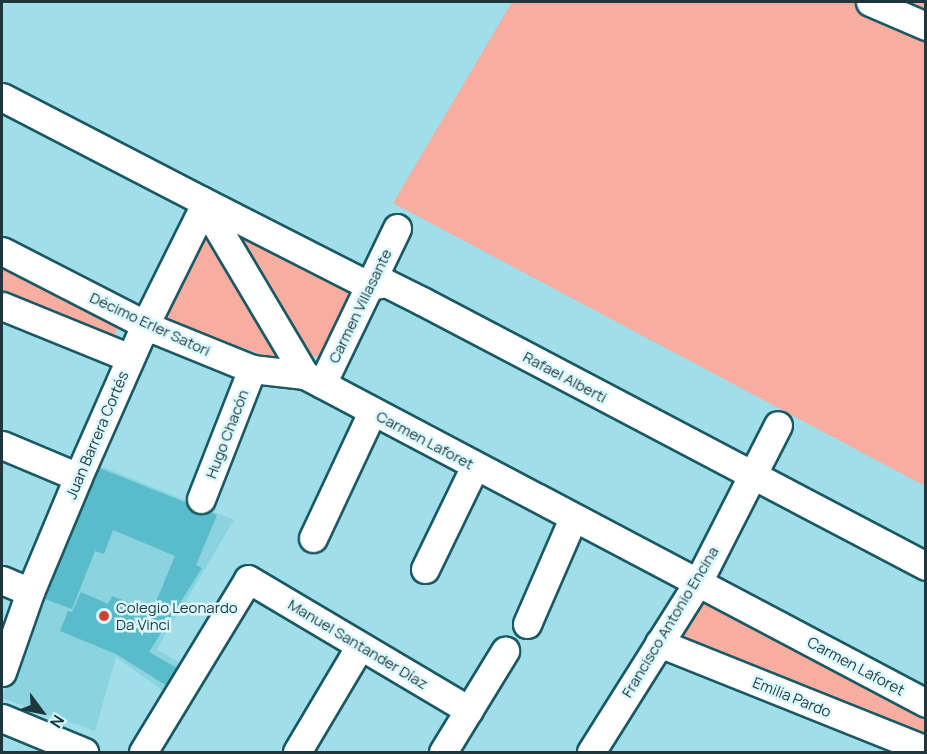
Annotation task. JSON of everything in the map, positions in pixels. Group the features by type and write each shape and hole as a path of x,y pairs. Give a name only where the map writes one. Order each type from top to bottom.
{"street":[{"path":"870,2 926,26"},
{"path":"2,97 203,202 313,379"},
{"name":"Rafael Alberti","path":"203,202 370,286 386,283 926,566"},
{"name":"Juan Barrera Cortés","path":"2,672 30,592 78,477 145,325 203,202"},
{"name":"Carmen Villasante","path":"313,379 370,286 398,228"},
{"name":"Décimo Erler Satori","path":"2,251 145,325 252,369 313,379"},
{"path":"2,306 130,358"},
{"name":"Hugo Chacón","path":"201,499 252,369"},
{"name":"Carmen Laforet","path":"313,379 926,703"},
{"path":"314,538 372,412"},
{"name":"Francisco Antonio Encina","path":"595,751 698,582 778,425"},
{"path":"2,446 78,477"},
{"path":"425,569 475,466"},
{"path":"528,624 573,518"},
{"name":"Manuel Santander Díaz","path":"143,753 248,579 469,710"},
{"path":"2,580 30,592"},
{"name":"Emilia Pardo","path":"659,643 926,750"},
{"path":"297,753 360,646"},
{"path":"444,753 505,651"},
{"path":"2,718 25,741 84,753"}],"shaded area":[{"path":"512,2 925,2 925,486 393,203"},
{"path":"224,217 358,287 326,357 304,355"},
{"path":"196,231 215,234 288,364 158,317"},
{"path":"2,262 122,322 109,343 2,297"},
{"name":"Colegio Leonardo Da Vinci","path":"93,463 234,520 157,649 190,669 173,698 116,657 95,731 2,698 44,583"},
{"path":"700,599 925,715 925,745 674,642"}],"building":[{"path":"97,467 217,515 196,565 202,568 149,652 186,673 175,691 116,654 60,631 68,611 72,612 81,592 108,604 112,596 152,611 175,556 113,530 104,554 95,551 72,609 45,599"}],"place":[{"name":"Colegio Leonardo Da Vinci","path":"104,616"}]}
